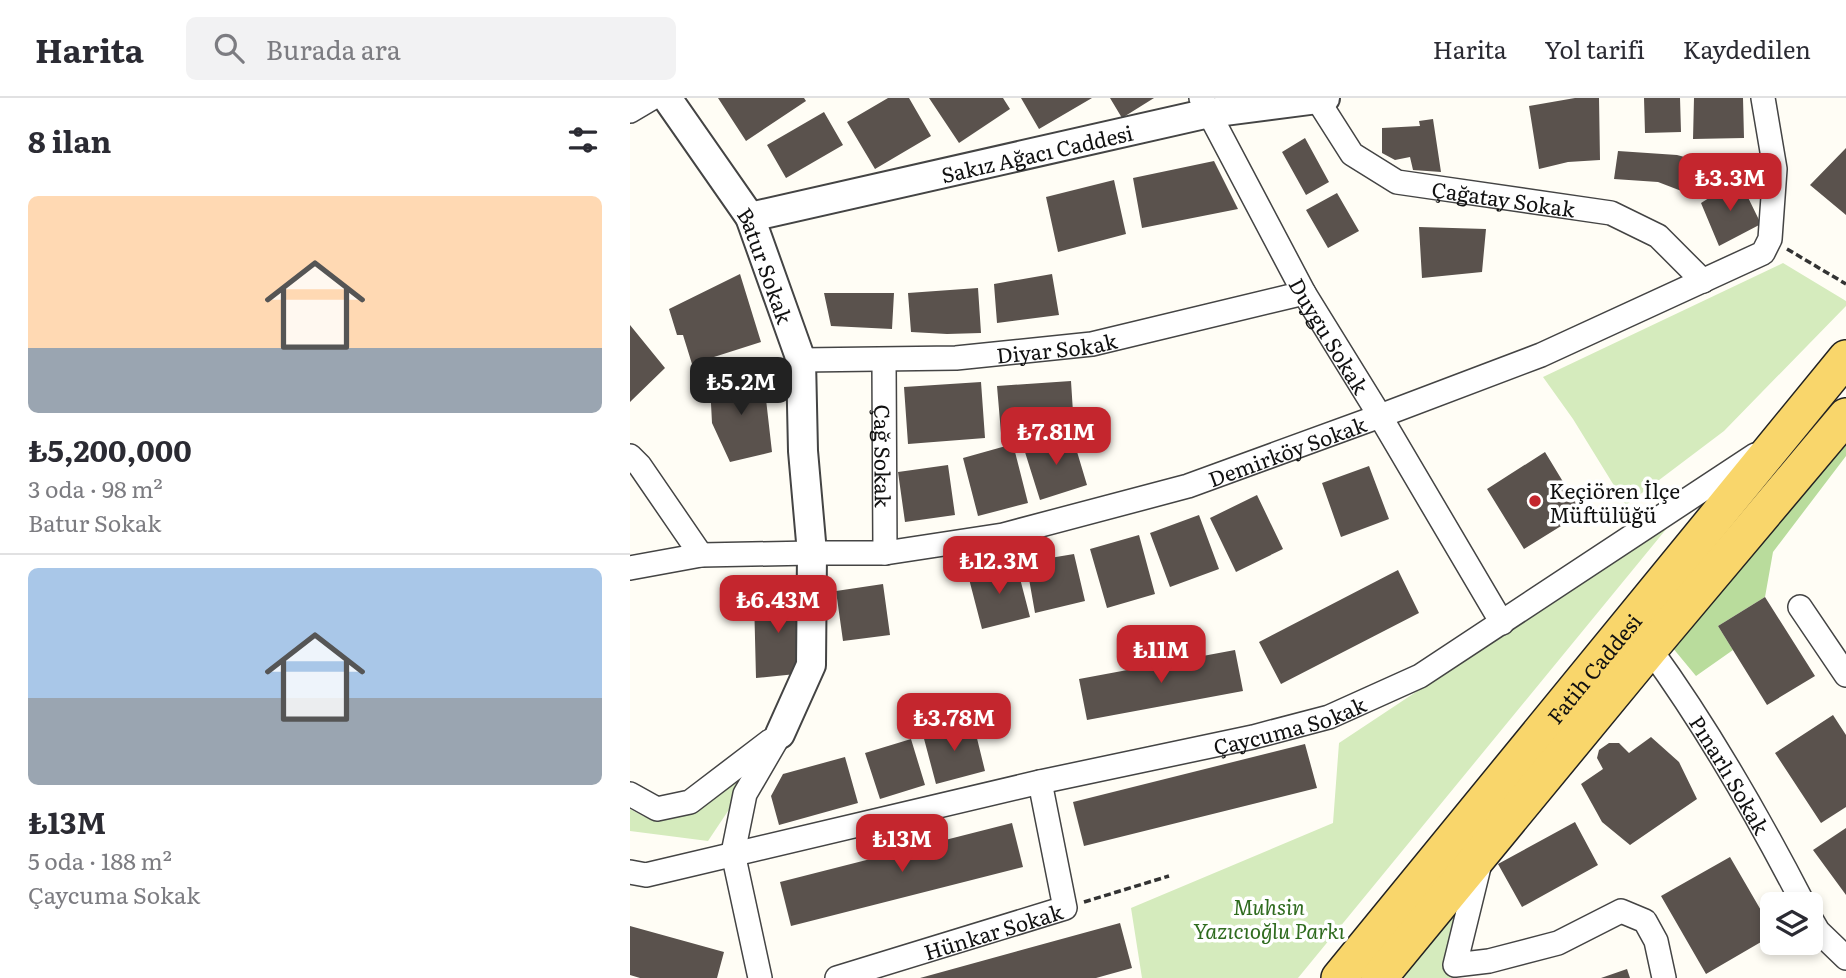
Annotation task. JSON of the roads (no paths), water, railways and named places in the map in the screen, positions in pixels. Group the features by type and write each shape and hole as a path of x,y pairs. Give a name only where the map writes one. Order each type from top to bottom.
{"main road":[{"name":"Fatih Caddesi","path":"1339,978 1846,358"},
{"name":"Fatih Caddesi","path":"1379,978 1846,416"}],"street":[{"path":"630,111 652,98"},
{"name":"Batur Sokak","path":"630,794 657,809 690,802 780,734 811,665 812,553 803,451 801,360 750,217 667,98"},
{"name":"Demirköy Sokak","path":"630,568 701,555 885,554 1003,535 1188,486 1541,355 1763,253 1770,239 1775,169 1763,98"},
{"name":"Sakız Ağacı Caddesi","path":"750,217 1205,106 1321,99"},
{"name":"Çağatay Sokak","path":"1321,99 1352,154 1397,182 1611,213 1658,236 1703,281"},
{"name":"Duygu Sokak","path":"1205,106 1304,293 1502,623"},
{"name":"Diyar Sokak","path":"801,360 956,358 1092,344 1304,293"},
{"name":"Çağ Sokak","path":"884,360 885,554"},
{"name":"Çaycuma Sokak","path":"630,872 646,875 1040,782 1253,737 1329,717 1420,677 1781,438"},
{"path":"630,456 640,466 701,555"},
{"path":"1800,607 1846,675"},
{"name":"Pınarlı Sokak","path":"1650,649 1684,696 1756,814 1797,892"},
{"path":"760,978 733,853 745,794 780,734"},
{"name":"Hünkar Sokak","path":"837,978 1065,908 1040,782"},
{"path":"1483,853 1455,965 1489,961 1559,943 1621,911 1645,921 1656,941 1664,978"},
{"path":"1823,936 1846,958"}],"place":[{"name":"Keçiören İlçe Müftülüğü","path":"1535,501"}],"park label":[{"name":"Muhsin Yazıcıoğlu Parkı","path":"1269,917"}]}
